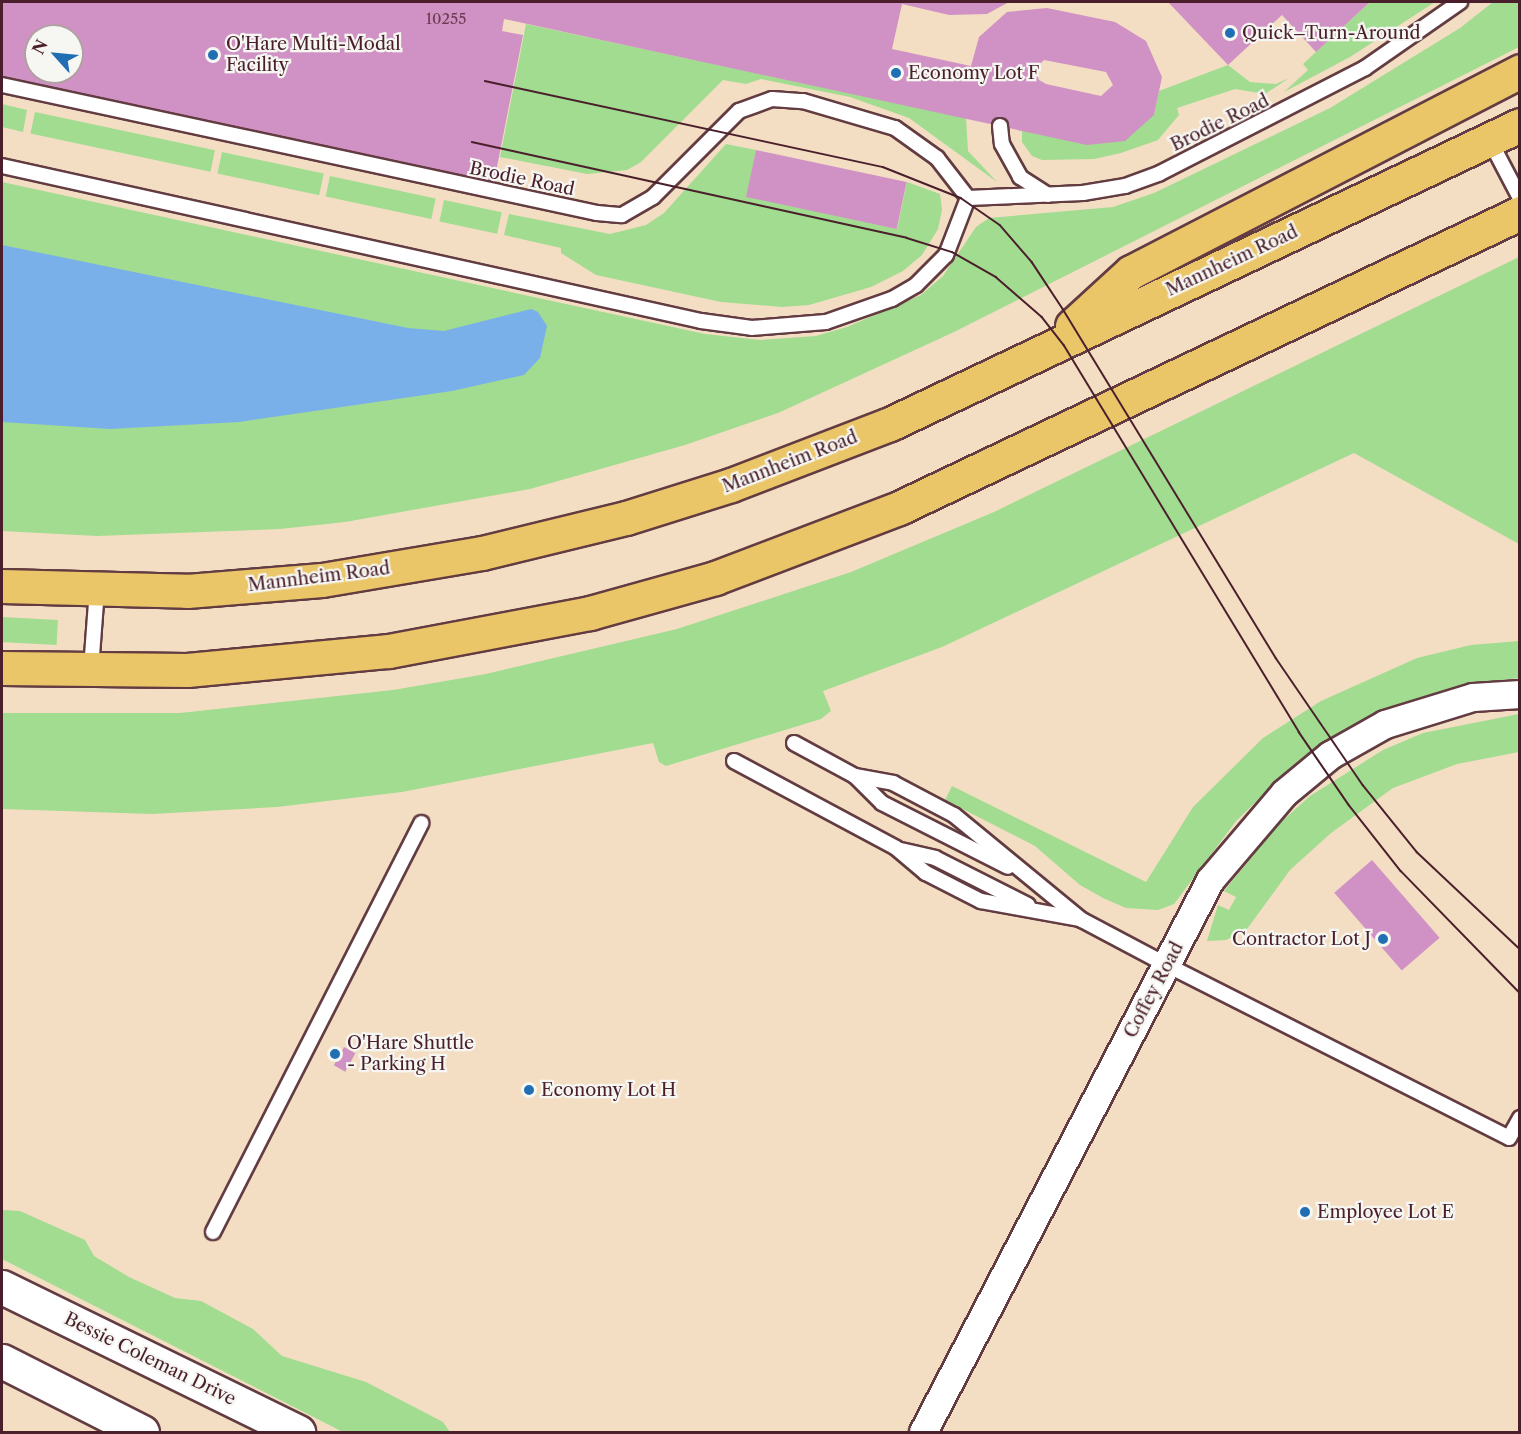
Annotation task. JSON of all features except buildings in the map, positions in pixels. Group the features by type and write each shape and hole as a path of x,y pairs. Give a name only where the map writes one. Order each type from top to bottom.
{"main road":[{"path":"1043,351 1131,272 1520,71"},
{"name":"Mannheim Road","path":"2,586 187,591 322,580 482,553 626,518 731,485 890,424 1520,125"},
{"path":"2,668 187,670 389,651 590,613 715,578 898,508 1520,213"}],"street":[{"name":"Coffey Road","path":"923,1432 1210,880 1284,794 1330,754 1385,724 1473,697 1520,694"},
{"name":"Bessie Coleman Drive","path":"2,1287 298,1432"},
{"path":"2,1361 142,1432"}],"lane":[{"name":"Brodie Road","path":"2,85 597,213 622,215 653,197 739,111 772,99 803,101 895,128 937,158 969,198 1048,195 1125,186 1160,173 1365,68 1460,2"},
{"path":"1000,126 1006,156 1020,177 1048,195"},
{"path":"1489,139 1520,198"},
{"path":"2,166 710,323 752,328 826,322 892,299 916,285 946,255 969,198"},
{"path":"91,670 97,590"},
{"path":"794,743 855,776 882,802 1034,881"},
{"path":"734,761 896,848 926,873 981,901 1082,920"},
{"path":"855,776 893,783 954,814 1082,920 1167,965 1509,1138 1520,1118"},
{"path":"213,1232 421,823"}],"green space":[{"path":"1370,2 1435,2 1350,57 1284,92 1308,70 1303,64"},
{"path":"1493,2 1519,2 1519,47 954,332 778,413 685,445 530,489 345,522 280,529 97,536 2,531 2,182 705,334 760,340 816,336 847,327 921,295 943,276 976,227 989,218 1113,207 1154,193 1330,108 1460,28"},
{"path":"526,24 966,118 968,151 997,182 909,118 850,97 761,79 746,84 723,80 641,162 627,170 587,174 500,157"},
{"path":"1228,65 1250,82 1276,84 1289,78 1265,94 1235,89 1177,108 1179,115 1158,140 1121,153 1094,159 1042,160 1032,156 1022,142 1022,130 1154,115 1159,91"},
{"path":"2,104 27,110 23,132 2,127"},
{"path":"35,112 215,150 210,172 30,134"},
{"path":"726,144 756,150 747,196 897,229 907,182 940,194 942,210 938,229 922,255 903,271 871,287 809,305 782,307 721,302 596,275 561,253 561,248 504,235 509,214 610,234 646,225 664,213"},
{"path":"222,152 324,174 319,195 217,174"},
{"path":"330,176 436,198 431,219 326,197"},
{"path":"444,200 502,212 497,234 439,222"},
{"path":"1519,257 1519,544 1354,453 942,647 823,691 831,711 821,719 666,766 659,762 653,743 402,792 277,807 152,814 2,809 2,713 180,713 393,690 486,674 677,629 851,572 994,512"},
{"path":"2,617 58,620 57,645 2,642"},
{"path":"1519,641 1519,678 1471,684 1401,704 1366,718 1293,766 1236,821 1174,904 1158,910 1126,908 1103,898 1080,885 1035,846 945,800 952,786 1146,882 1193,807 1263,738 1321,701 1417,658 1471,645"},
{"path":"1519,714 1519,752 1457,764 1393,788 1331,833 1290,870 1247,929 1226,940 1207,941 1218,905 1229,910 1236,897 1224,891 1279,824 1310,796 1383,750 1423,733"},
{"path":"2,1210 20,1211 85,1240 94,1256 129,1277 175,1298 201,1301 253,1329 282,1356 366,1382 443,1422 450,1432 343,1432 2,1259"}],"water":[{"path":"2,245 408,328 444,331 531,309 538,312 547,326 540,358 524,375 452,391 239,422 110,429 2,422"}],"tram line":[{"path":"485,81 883,167 961,198 1000,225 1032,262 1063,309 1276,658 1363,785 1417,852 1520,949"},
{"path":"472,142 907,238 952,252 996,277 1042,317 1064,345 1299,732 1349,805 1401,871 1520,993"}],"place":[{"name":"Quick–Turn-Around","path":"1230,33"},
{"name":"O'Hare Multi-Modal Facility","path":"213,55"},
{"name":"Economy Lot F","path":"896,73"},
{"name":"Contractor Lot J","path":"1383,939"},
{"name":"O'Hare Shuttle - Parking H","path":"335,1054"},
{"name":"Economy Lot H","path":"529,1090"},
{"name":"Employee Lot E","path":"1305,1212"}]}
